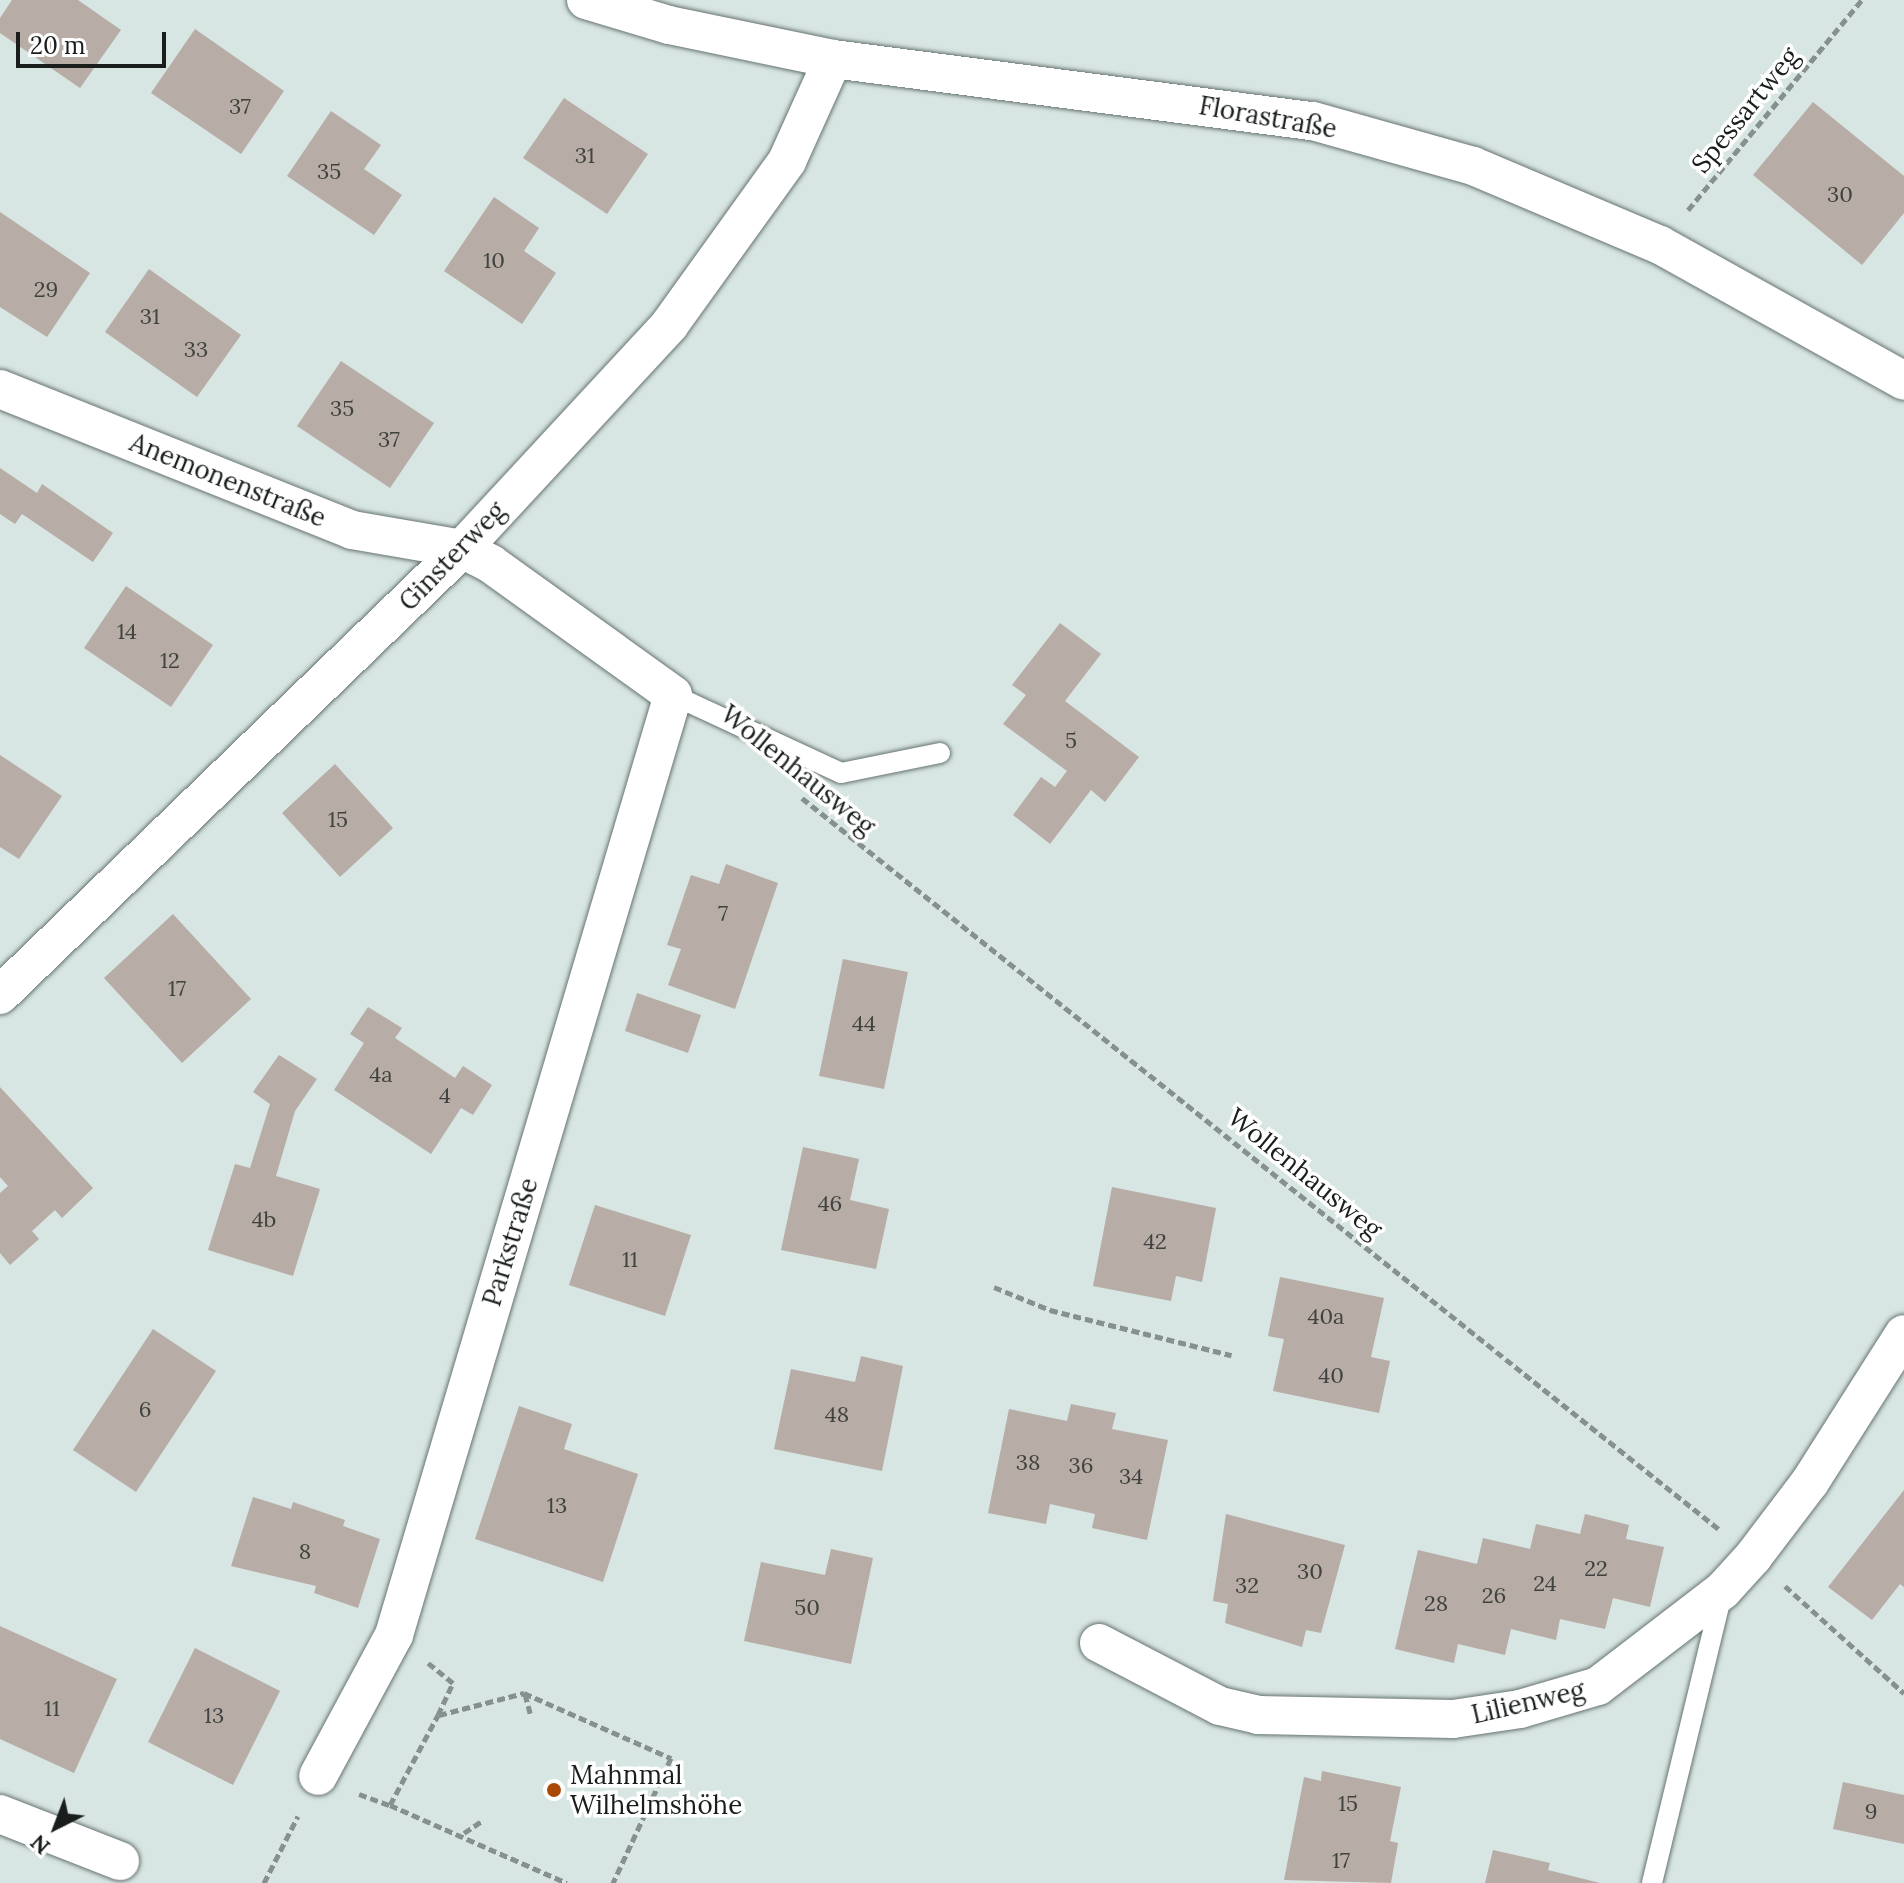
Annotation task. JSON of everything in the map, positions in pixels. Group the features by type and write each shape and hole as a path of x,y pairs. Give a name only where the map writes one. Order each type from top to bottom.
{"street":[{"name":"Florastraße","path":"586,0 669,25 833,59 1313,121 1473,166 1660,245 1904,381"},
{"name":"Ginsterweg","path":"0,995 462,549 670,324 732,243 787,161 833,59"},
{"name":"Anemonenstraße","path":"0,389 352,530 462,549"},
{"path":"462,549 491,564 673,695"},
{"name":"Parkstraße","path":"318,1776 394,1635 673,695"},
{"name":"Lilienweg","path":"1099,1643 1220,1706 1258,1715 1453,1719 1520,1709 1598,1686 1723,1590 1753,1557 1810,1482 1904,1334"},
{"path":"0,1814 120,1861"}],"lane":[{"path":"673,695 841,773 940,753"},
{"path":"1652,1883 1723,1590"}],"path":[{"name":"Spessartweg","path":"1660,245 1862,0"},
{"name":"Wollenhausweg","path":"795,793 1753,1557 1904,1693"},
{"path":"994,1287 1050,1310 1231,1355"},
{"path":"390,1805 453,1683 394,1635"},
{"path":"438,1715 524,1693 671,1758 613,1883"},
{"path":"524,1693 531,1716"},
{"path":"264,1883 318,1776 464,1833 567,1883"},
{"path":"464,1833 483,1820"}],"building":[{"path":"12,0 78,0 121,30 80,88 0,33 0,18"},
{"path":"195,29 284,91 241,154 151,93"},
{"path":"564,98 648,154 607,214 523,158"},
{"path":"1813,102 1904,176 1904,213 1862,265 1753,175"},
{"path":"331,111 381,145 364,169 402,195 374,235 287,176"},
{"path":"494,197 539,228 524,251 556,273 522,324 444,271"},
{"path":"0,212 90,273 47,337 0,307"},
{"path":"149,269 241,335 197,397 105,332"},
{"path":"341,361 434,423 390,488 297,426"},
{"path":"0,468 37,493 42,484 113,533 93,562 22,514 15,524 0,514"},
{"path":"126,586 213,645 171,707 84,648"},
{"path":"1060,623 1101,654 1065,701 1139,757 1105,802 1091,790 1050,844 1013,815 1041,777 1055,787 1067,771 1003,724 1026,695 1012,685"},
{"path":"0,755 62,796 19,859 0,847"},
{"path":"335,764 393,828 340,877 282,813"},
{"path":"726,864 778,883 735,1009 668,985 681,949 667,945 691,875 719,884"},
{"path":"173,914 251,999 182,1063 104,978"},
{"path":"843,959 908,972 884,1089 819,1076"},
{"path":"637,993 701,1015 688,1053 625,1031"},
{"path":"368,1007 402,1028 395,1038 455,1078 463,1066 492,1085 473,1115 461,1108 431,1154 334,1090 364,1043 350,1034"},
{"path":"279,1055 317,1079 295,1111 276,1176 320,1189 293,1276 208,1250 235,1164 250,1168 270,1104 253,1092"},
{"path":"0,1087 93,1188 62,1218 55,1210 32,1231 39,1239 10,1265 0,1253 0,1193 8,1186 0,1177"},
{"path":"803,1147 859,1159 850,1200 889,1209 876,1269 781,1250"},
{"path":"1112,1187 1216,1208 1202,1282 1176,1276 1171,1301 1093,1286"},
{"path":"595,1205 691,1235 665,1316 569,1285"},
{"path":"1280,1277 1384,1298 1371,1357 1390,1361 1379,1413 1273,1391 1284,1339 1268,1336"},
{"path":"153,1329 216,1371 136,1492 73,1450"},
{"path":"861,1356 903,1366 882,1471 774,1449 791,1369 855,1382"},
{"path":"1071,1404 1116,1413 1112,1429 1168,1440 1147,1540 1092,1528 1095,1514 1050,1504 1046,1524 988,1513 1009,1409 1067,1421"},
{"path":"519,1406 572,1424 564,1449 638,1474 603,1582 475,1539"},
{"path":"1904,1490 1904,1587 1900,1584 1872,1620 1828,1587"},
{"path":"253,1497 291,1509 293,1502 345,1520 343,1526 380,1539 358,1608 314,1593 316,1586 231,1566"},
{"path":"1226,1514 1345,1545 1321,1633 1306,1630 1302,1647 1225,1623 1228,1604 1213,1601"},
{"path":"1585,1514 1629,1525 1626,1539 1664,1547 1650,1607 1613,1598 1605,1629 1560,1619 1556,1640 1511,1629 1505,1655 1458,1644 1454,1663 1395,1649 1418,1550 1477,1564 1483,1538 1530,1549 1536,1524 1580,1534"},
{"path":"831,1549 873,1558 851,1664 744,1641 761,1562 825,1575"},
{"path":"0,1626 117,1679 74,1773 0,1739"},
{"path":"195,1648 280,1691 233,1785 148,1742"},
{"path":"1322,1771 1401,1787 1390,1841 1398,1843 1391,1883 1284,1880 1304,1777 1321,1781"},
{"path":"1843,1782 1904,1795 1904,1844 1833,1829"},
{"path":"1493,1850 1550,1863 1548,1870 1600,1883 1485,1883"}],"place":[{"name":"Mahnmal Wilhelmshöhe","path":"554,1790"}]}
